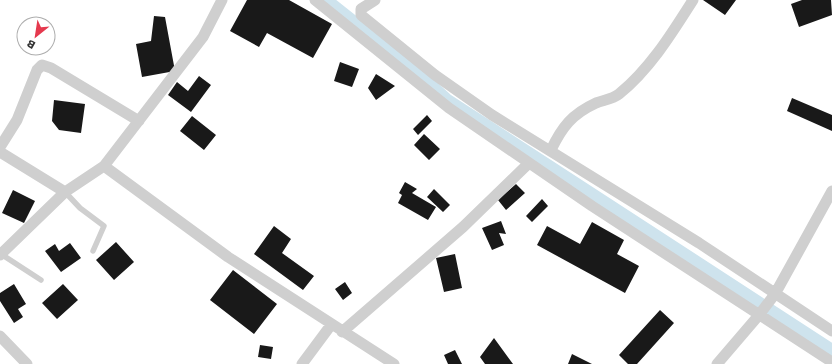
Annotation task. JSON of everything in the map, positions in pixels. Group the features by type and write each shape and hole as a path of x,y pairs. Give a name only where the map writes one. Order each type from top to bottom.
{"street":[{"path":"0,254 65,192 104,166 203,37 222,0"},
{"path":"315,0 449,108 529,163 832,362"},
{"path":"375,0 361,9 361,15 375,28 435,75 492,115 551,150 624,198 699,243 832,330"},
{"path":"551,150 560,131 579,112 618,95 631,83 669,39 693,0"},
{"path":"0,147 17,120 37,70 42,65 69,78 139,121"},
{"path":"0,152 65,192"},
{"path":"342,332 463,227 529,163"},
{"path":"104,166 228,257 331,325 394,364"},
{"path":"717,364 775,294 832,191"},
{"path":"302,364 331,325"},
{"path":"0,336 22,361"}],"lane":[{"path":"65,192 80,208 104,226 94,251"},
{"path":"0,254 41,280"}],"building":[{"path":"247,0 289,0 332,24 313,58 267,33 259,47 230,31"},
{"path":"703,0 736,0 725,15"},
{"path":"802,0 831,0 832,15 799,27 791,4"},
{"path":"154,16 165,17 175,71 142,77 136,44 151,41"},
{"path":"340,62 359,69 352,87 334,81"},
{"path":"376,74 395,86 376,100 368,88"},
{"path":"199,76 211,85 191,112 168,95 177,82 188,91"},
{"path":"792,98 832,115 832,131 787,111"},
{"path":"54,100 85,104 81,133 59,130 52,121"},
{"path":"427,115 432,121 418,135 413,129"},
{"path":"192,116 216,135 204,150 180,131"},
{"path":"424,134 440,149 429,160 414,145"},
{"path":"405,182 417,189 412,193 436,207 428,220 398,203 402,195 399,193"},
{"path":"516,184 525,193 506,210 498,200"},
{"path":"434,189 450,205 443,212 427,197"},
{"path":"13,190 35,201 24,223 2,213"},
{"path":"542,199 548,206 532,222 526,216"},
{"path":"501,221 506,234 499,233 504,245 492,250 482,228"},
{"path":"592,222 624,240 617,254 639,266 625,293 537,245 547,226 580,244"},
{"path":"274,226 291,239 282,253 314,276 303,290 254,254"},
{"path":"116,242 134,262 114,280 96,260"},
{"path":"70,243 81,258 61,272 45,251 55,244 59,251"},
{"path":"455,254 462,288 444,292 436,258"},
{"path":"233,270 277,304 254,334 210,300"},
{"path":"345,282 352,293 343,300 335,289"},
{"path":"14,284 26,304 18,309 23,317 14,323 0,301 0,293"},
{"path":"63,284 78,300 57,319 42,303"},
{"path":"660,310 674,323 637,364 628,364 619,355"},
{"path":"494,338 513,364 485,364 480,357"},
{"path":"260,345 273,347 271,359 258,357"},
{"path":"455,350 462,364 448,364 444,355"},
{"path":"572,354 592,364 568,364"}],"waterway":[{"path":"325,0 412,69 446,100 832,351"}]}
